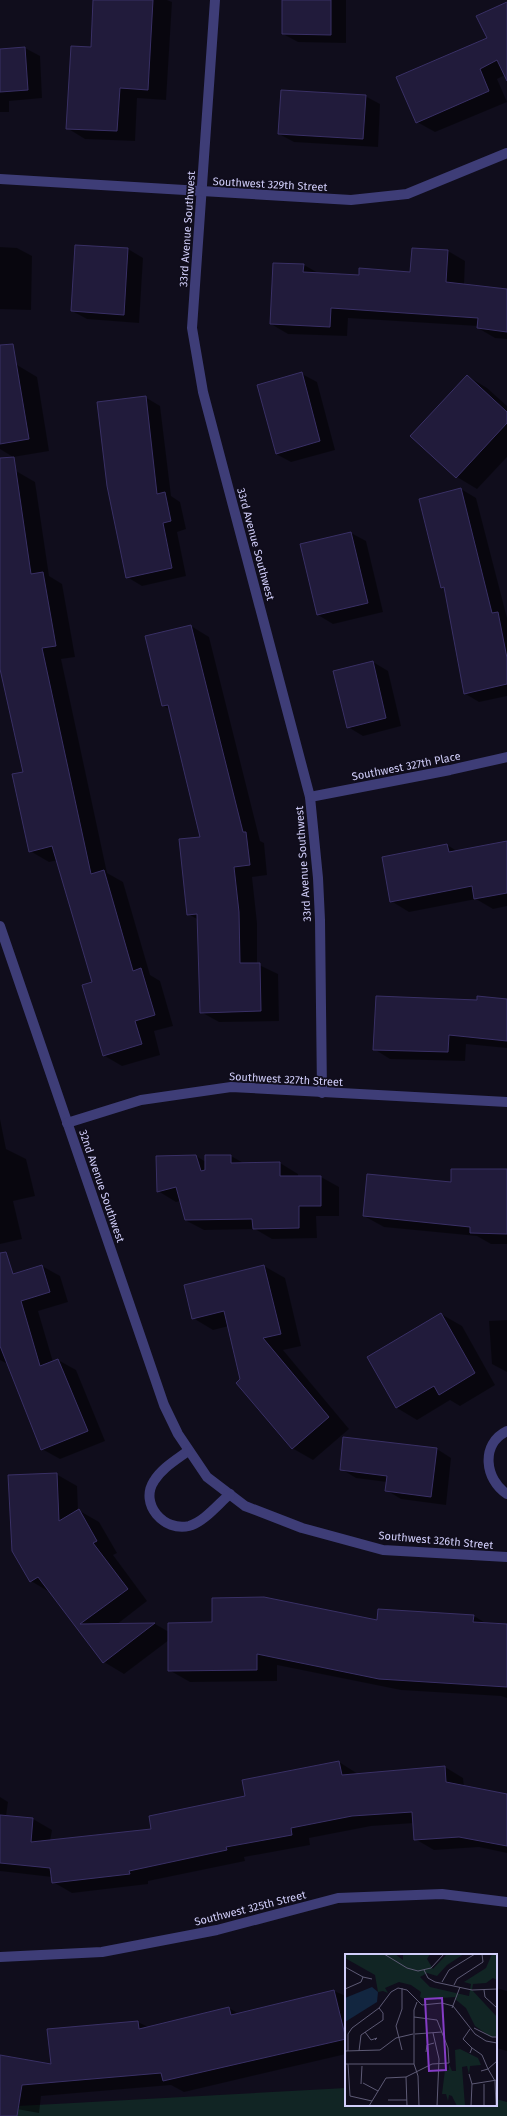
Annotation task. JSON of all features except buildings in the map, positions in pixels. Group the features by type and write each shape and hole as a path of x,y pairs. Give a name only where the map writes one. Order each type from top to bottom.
{"street":[{"name":"33rd Avenue Southwest","path":"215,0 192,328 203,392 310,797 318,878 320,920 322,1093"},
{"name":"Southwest 329th Street","path":"0,179 351,200 407,194 507,153"},
{"name":"Southwest 327th Place","path":"310,797 450,770 507,757"},
{"name":"32nd Avenue Southwest","path":"0,926 164,1405 188,1451 208,1477"},
{"name":"Southwest 327th Street","path":"67,1123 141,1100 231,1087 507,1102"},
{"path":"507,1431 494,1443 489,1454 488,1467 492,1479 499,1489 507,1494"},
{"path":"188,1451 160,1472 153,1482 149,1493 151,1506 157,1516 166,1524 178,1527 190,1526 201,1520 230,1494"},
{"name":"Southwest 326th Street","path":"208,1477 245,1506 302,1528 383,1550 507,1557"},
{"name":"Southwest 325th Street","path":"0,1957 102,1952 217,1930 338,1898 442,1894 507,1902"}],"green space":[{"path":"345,2088 345,2106 497,2106 497,2099 507,2102 507,2116 0,2116 0,2107"}]}
